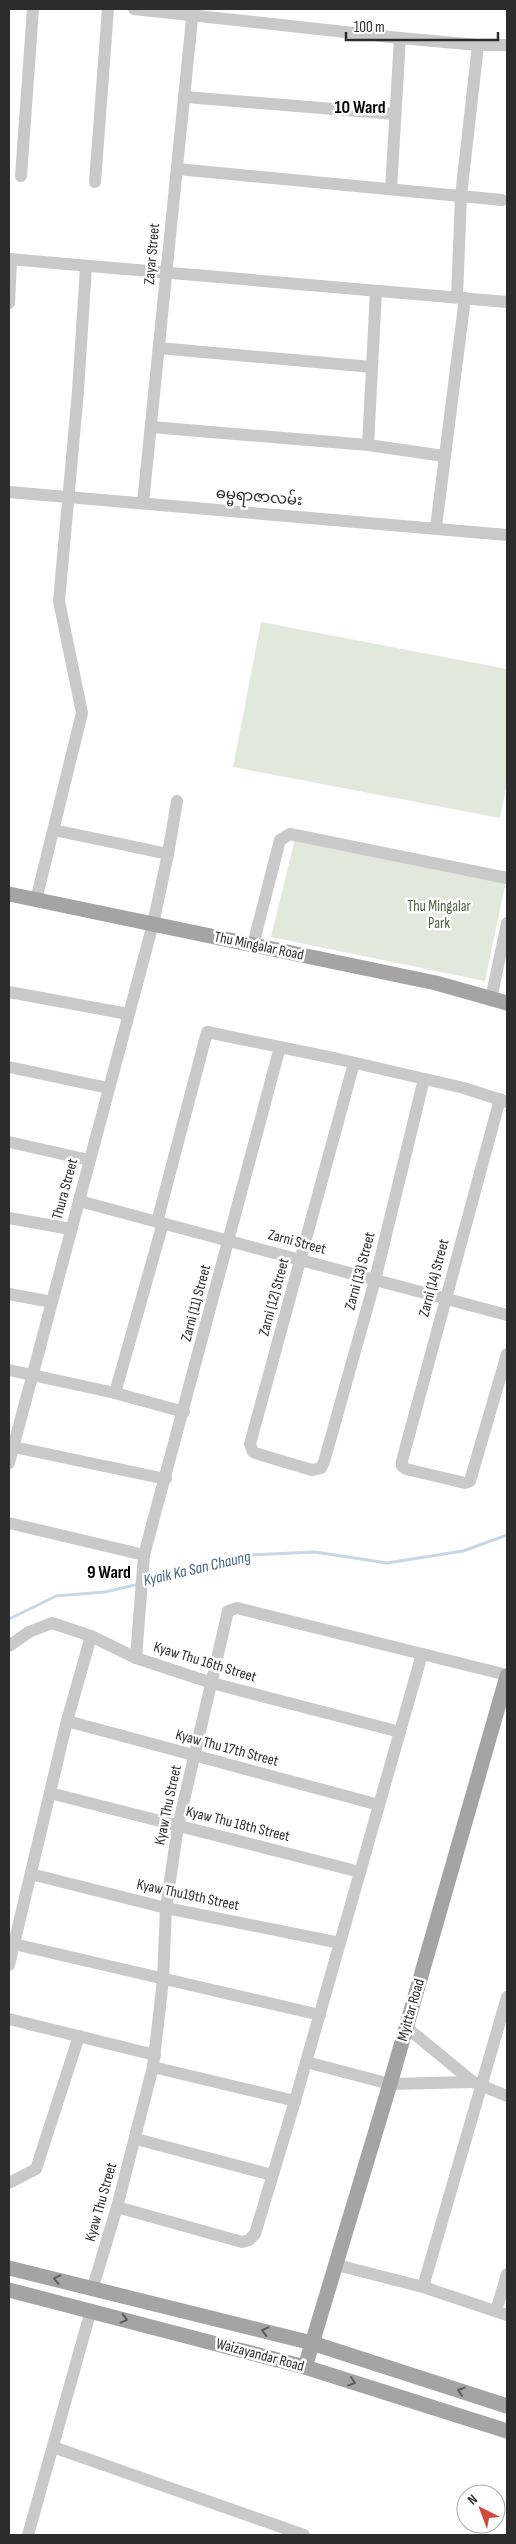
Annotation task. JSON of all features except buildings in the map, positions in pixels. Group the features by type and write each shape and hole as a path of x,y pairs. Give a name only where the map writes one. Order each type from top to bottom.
{"main road":[{"name":"Thu Mingalar Road","path":"9,894 436,983 507,1003"},
{"name":"Myittar Road","path":"305,2367 390,2084 507,1676"},
{"name":"Waizayandar Road","path":"9,2268 312,2343 507,2406"},
{"name":"Waizayandar Road","path":"9,2290 305,2367 507,2431"}],"street":[{"path":"20,176 33,9"},
{"path":"95,182 108,9"},
{"path":"134,9 193,12 400,38 478,45 507,45"},
{"name":"Zayar Street","path":"143,503 193,12"},
{"path":"391,189 400,38"},
{"path":"436,527 461,297 461,196 478,45"},
{"path":"185,97 395,114"},
{"path":"177,169 502,200"},
{"path":"9,303 10,259 507,302"},
{"path":"36,900 82,713 59,601 78,391 86,267"},
{"path":"368,445 376,292"},
{"path":"159,348 372,367"},
{"path":"151,428 368,445 444,456"},
{"name":"ဓမ္မရာဇာလမ်း","path":"9,492 436,527 507,535"},
{"name":"Thura Street","path":"9,1463 11,1446 52,1302 153,924 177,801"},
{"path":"54,830 168,854"},
{"path":"253,945 280,840 290,834 507,878"},
{"path":"491,999 507,922"},
{"path":"9,992 128,1014"},
{"path":"115,1393 207,1032 464,1088 503,1101"},
{"name":"Zarni (11) Street","path":"136,1658 143,1562 230,1241 280,1047"},
{"name":"Zarni (12) Street","path":"321,1468 312,1470 253,1452 250,1444 354,1063"},
{"path":"9,1068 108,1088"},
{"name":"Zarni (13) Street","path":"321,1468 375,1280 424,1079"},
{"name":"Zarni (14) Street","path":"503,1101 445,1298 402,1466 406,1469 465,1483 470,1481 507,1354"},
{"path":"9,1142 90,1160"},
{"name":"Zarni Street","path":"79,1201 507,1315"},
{"path":"9,1218 71,1229"},
{"path":"9,1294 52,1302"},
{"path":"9,1370 115,1393 184,1412"},
{"path":"11,1446 166,1479"},
{"path":"9,1523 143,1562"},
{"name":"Kyaw Thu Street","path":"93,2288 136,2139 154,2061 163,1980 166,1908 178,1826 196,1757 228,1612 231,1609 237,1608 507,1676"},
{"name":"Kyaw Thu 16th Street","path":"9,1646 29,1632 52,1623 91,1636 136,1658 212,1683 400,1732"},
{"path":"9,1965 67,1721 91,1636"},
{"path":"117,2207 242,2242 249,2240 255,2234 320,2015 422,1654"},
{"name":"Kyaw Thu 17th Street","path":"67,1721 379,1805"},
{"name":"Kyaw Thu 18th Street","path":"50,1793 360,1872"},
{"name":"Kyaw Thu19th Street","path":"31,1874 166,1908 340,1943"},
{"path":"14,1944 320,2015"},
{"path":"423,2287 478,2084 507,1997"},
{"path":"9,2019 79,2036 154,2061 295,2101"},
{"path":"406,2027 478,2084 507,2096"},
{"path":"9,2183 36,2168 79,2036"},
{"path":"306,2062 390,2084 478,2084"},
{"path":"136,2139 272,2175"},
{"path":"337,2265 423,2287 502,2313 507,2274"},
{"path":"28,2535 91,2310"},
{"path":"53,2447 304,2535"}],"green space":[{"path":"261,622 507,669 507,783 500,818 233,767"},
{"name":"Thu Mingalar Park","path":"297,830 507,876 485,981 271,937"}],"waterway":[{"name":"Kyaik Ka San Chaung","path":"145,1582 250,1555 315,1552 387,1563 463,1551 507,1535"},
{"name":"Kyaik Ka San Chaung","path":"9,1619 56,1596 105,1592 139,1584"}],"district":[{"name":"10 Ward","path":"360,107"},
{"name":"9 Ward","path":"109,1572"}]}
